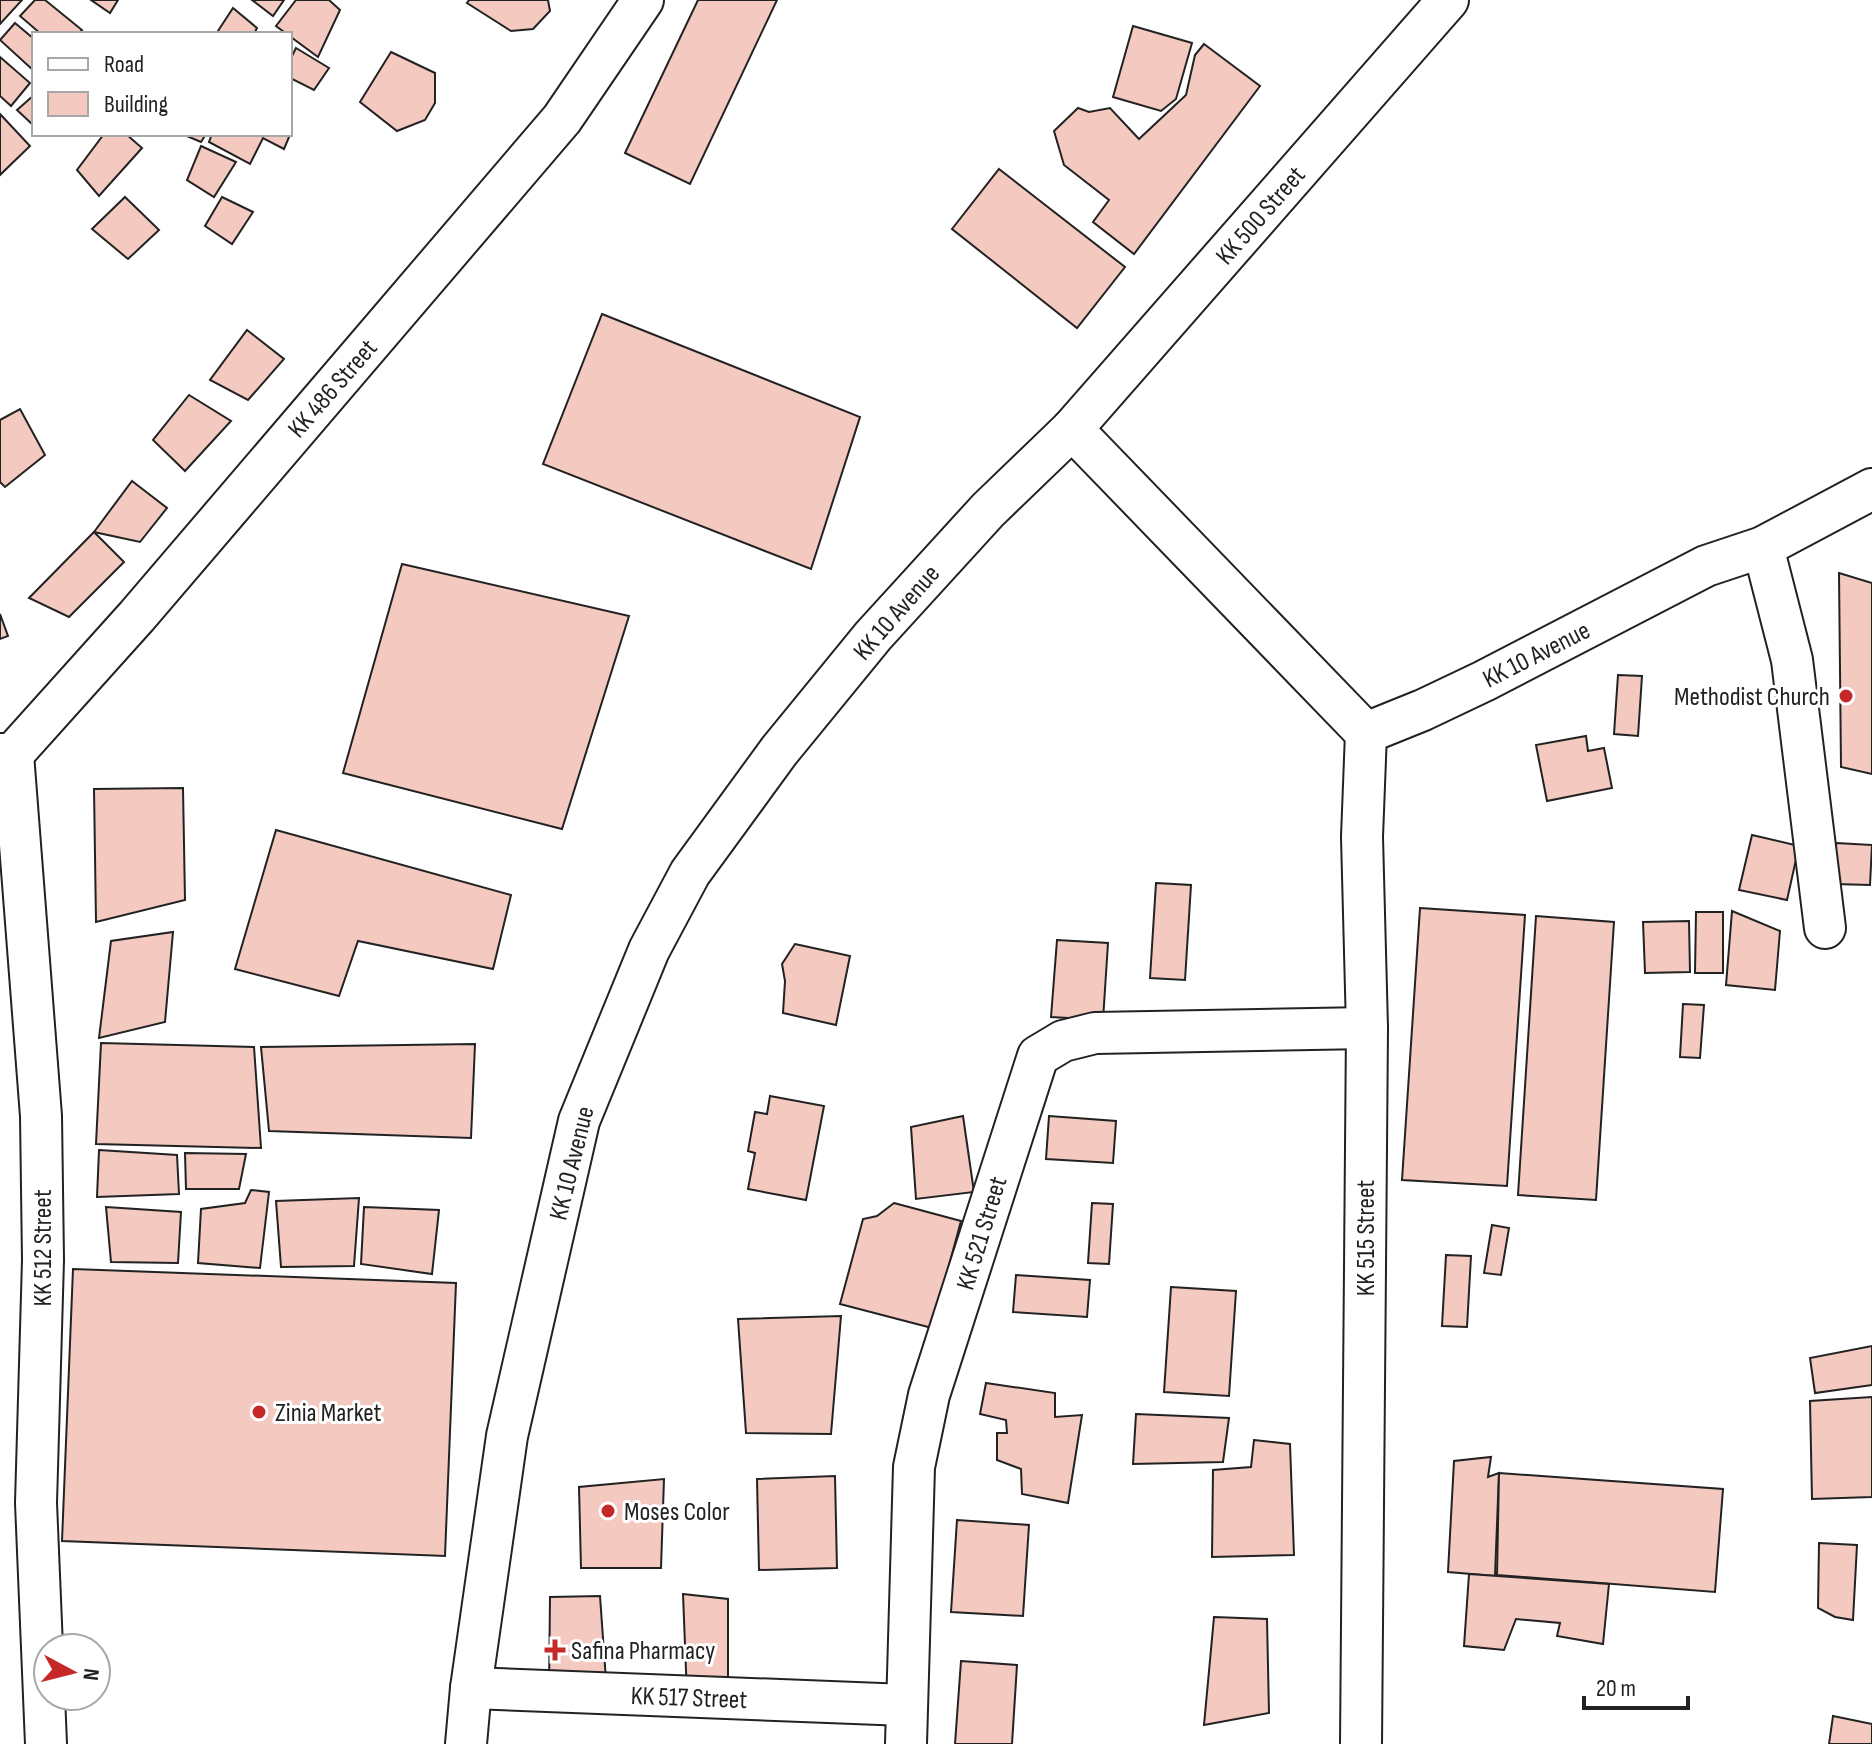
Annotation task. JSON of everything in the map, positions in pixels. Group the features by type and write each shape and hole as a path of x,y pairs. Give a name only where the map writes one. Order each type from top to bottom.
{"street":[{"name":"KK 486 Street","path":"6,754 137,616 562,119 643,0"},
{"name":"KK 500 Street","path":"1072,429 1448,0"},
{"path":"1072,429 1366,733"},
{"name":"KK 10 Avenue","path":"466,1744 471,1688 507,1436 579,1121 649,950 690,873 779,751 873,636 988,510 1072,429"},
{"name":"KK 10 Avenue","path":"1366,733 1484,681 1706,566 1763,547 1872,489"},
{"path":"1763,547 1792,660 1825,928"},
{"name":"KK 515 Street","path":"1361,1744 1367,1028 1362,837 1366,733"},
{"name":"KK 512 Street","path":"6,754 41,1116 43,1260 36,1503 46,1744"},
{"name":"KK 521 Street","path":"906,1725 914,1467 929,1395 1031,1069 1038,1056 1063,1041 1095,1033 1367,1028"},
{"name":"KK 517 Street","path":"471,1688 906,1725"}],"building":[{"path":"0,0 22,0 0,24"},
{"path":"35,0 45,0 82,30 39,32 20,16"},
{"path":"91,0 118,0 110,13"},
{"path":"252,0 284,0 273,16"},
{"path":"296,0 329,0 340,10 318,57 292,38 292,32 284,32 276,26"},
{"path":"469,0 548,0 550,11 533,29 511,31 467,3"},
{"path":"698,0 777,0 690,184 625,153"},
{"path":"233,8 257,28 255,32 217,32"},
{"path":"15,23 32,37 32,69 0,40"},
{"path":"1133,26 1192,43 1176,99 1161,111 1113,97"},
{"path":"1204,44 1260,86 1134,254 1093,222 1109,200 1064,165 1054,131 1078,108 1089,112 1110,108 1139,139 1186,95 1195,55"},
{"path":"296,48 329,68 314,90 292,79 292,56"},
{"path":"391,52 435,73 435,103 425,120 397,131 360,102"},
{"path":"0,57 30,83 11,106 0,96"},
{"path":"32,97 32,124 17,110"},
{"path":"0,114 30,146 0,175"},
{"path":"102,136 128,136 142,148 99,196 77,170"},
{"path":"187,136 205,136 201,142"},
{"path":"211,136 289,136 284,149 263,138 250,164 209,142"},
{"path":"201,146 236,162 214,197 187,180"},
{"path":"999,169 1125,267 1077,328 952,229"},
{"path":"125,197 159,230 128,259 92,229"},
{"path":"222,197 253,212 232,244 205,226"},
{"path":"602,314 860,417 811,569 543,464"},
{"path":"247,330 284,359 248,400 210,380"},
{"path":"189,395 231,421 185,471 153,440"},
{"path":"20,409 45,455 5,487 0,482 0,420"},
{"path":"132,481 167,508 140,542 94,532"},
{"path":"94,532 124,562 69,617 29,598"},
{"path":"402,564 629,616 562,829 343,773"},
{"path":"1839,573 1872,583 1872,774 1841,767"},
{"path":"0,614 8,636 0,639"},
{"path":"1618,675 1642,676 1638,736 1614,734"},
{"path":"1586,736 1588,751 1604,748 1612,788 1547,801 1536,745"},
{"path":"183,788 185,900 96,922 94,789"},
{"path":"276,830 511,895 493,969 358,941 339,996 235,969"},
{"path":"1752,835 1799,846 1787,900 1739,890"},
{"path":"1836,843 1872,845 1870,885 1834,884"},
{"path":"1156,883 1191,885 1185,980 1150,978"},
{"path":"1420,908 1525,915 1507,1186 1402,1180"},
{"path":"1732,911 1780,931 1775,990 1726,985"},
{"path":"1696,912 1723,912 1723,973 1695,973"},
{"path":"1536,916 1614,922 1596,1200 1518,1195"},
{"path":"1689,921 1690,972 1645,973 1643,922"},
{"path":"173,932 165,1022 99,1038 111,941"},
{"path":"1057,940 1108,943 1103,1020 1051,1017"},
{"path":"795,944 850,956 836,1025 783,1013 785,981 782,964"},
{"path":"1683,1004 1704,1005 1700,1058 1680,1057"},
{"path":"101,1043 254,1047 261,1148 96,1144"},
{"path":"475,1044 471,1138 269,1131 261,1047"},
{"path":"770,1096 824,1106 806,1200 748,1189 755,1153 748,1151 755,1112 767,1114"},
{"path":"963,1116 974,1192 916,1199 911,1127"},
{"path":"1049,1116 1116,1121 1113,1163 1046,1159"},
{"path":"99,1150 177,1155 179,1194 97,1197"},
{"path":"185,1153 246,1154 239,1189 186,1189"},
{"path":"251,1190 269,1192 260,1268 198,1263 201,1209 245,1203"},
{"path":"359,1198 354,1266 281,1267 276,1201"},
{"path":"894,1203 961,1221 932,1328 840,1304 863,1219 877,1216"},
{"path":"1092,1203 1113,1204 1109,1264 1088,1263"},
{"path":"106,1207 181,1212 178,1263 111,1262"},
{"path":"364,1207 439,1210 432,1274 361,1264"},
{"path":"1492,1225 1509,1228 1501,1275 1484,1273"},
{"path":"1446,1255 1471,1256 1467,1327 1442,1326"},
{"name":"Zinia Market","path":"73,1269 456,1283 445,1556 62,1541"},
{"path":"1016,1275 1090,1280 1087,1317 1013,1312"},
{"path":"1171,1287 1236,1291 1229,1396 1164,1392"},
{"path":"841,1316 831,1434 746,1433 738,1319"},
{"path":"1872,1346 1872,1385 1815,1393 1810,1358"},
{"path":"986,1383 1055,1393 1055,1417 1082,1415 1068,1503 1022,1494 1021,1469 997,1460 997,1433 1007,1433 1006,1420 980,1414"},
{"path":"1872,1397 1872,1497 1812,1499 1810,1401"},
{"path":"1136,1414 1229,1418 1223,1462 1133,1464"},
{"path":"1254,1440 1290,1444 1294,1555 1212,1557 1213,1470 1251,1467"},
{"path":"1491,1457 1488,1477 1499,1473 1495,1576 1448,1572 1454,1461"},
{"path":"1499,1473 1723,1489 1715,1592 1497,1575"},
{"path":"835,1476 837,1568 759,1570 757,1479"},
{"path":"664,1479 661,1568 581,1568 579,1487"},
{"path":"957,1520 1029,1525 1023,1616 951,1612"},
{"path":"1819,1543 1857,1545 1853,1620 1835,1617 1818,1608"},
{"path":"1469,1574 1609,1584 1603,1644 1557,1636 1560,1623 1516,1619 1504,1650 1464,1646"},
{"path":"683,1594 728,1599 728,1692 687,1696"},
{"path":"600,1596 607,1694 549,1691 550,1597"},
{"path":"1214,1617 1267,1619 1269,1713 1204,1725"},
{"path":"961,1661 1017,1665 1012,1744 955,1744"},
{"path":"1833,1716 1872,1724 1872,1744 1829,1744"}],"place":[{"name":"Methodist Church","path":"1846,696"},
{"name":"Zinia Market","path":"259,1412"},
{"name":"Moses Color","path":"608,1511"},
{"name":"Safina Pharmacy","path":"555,1650"}]}
